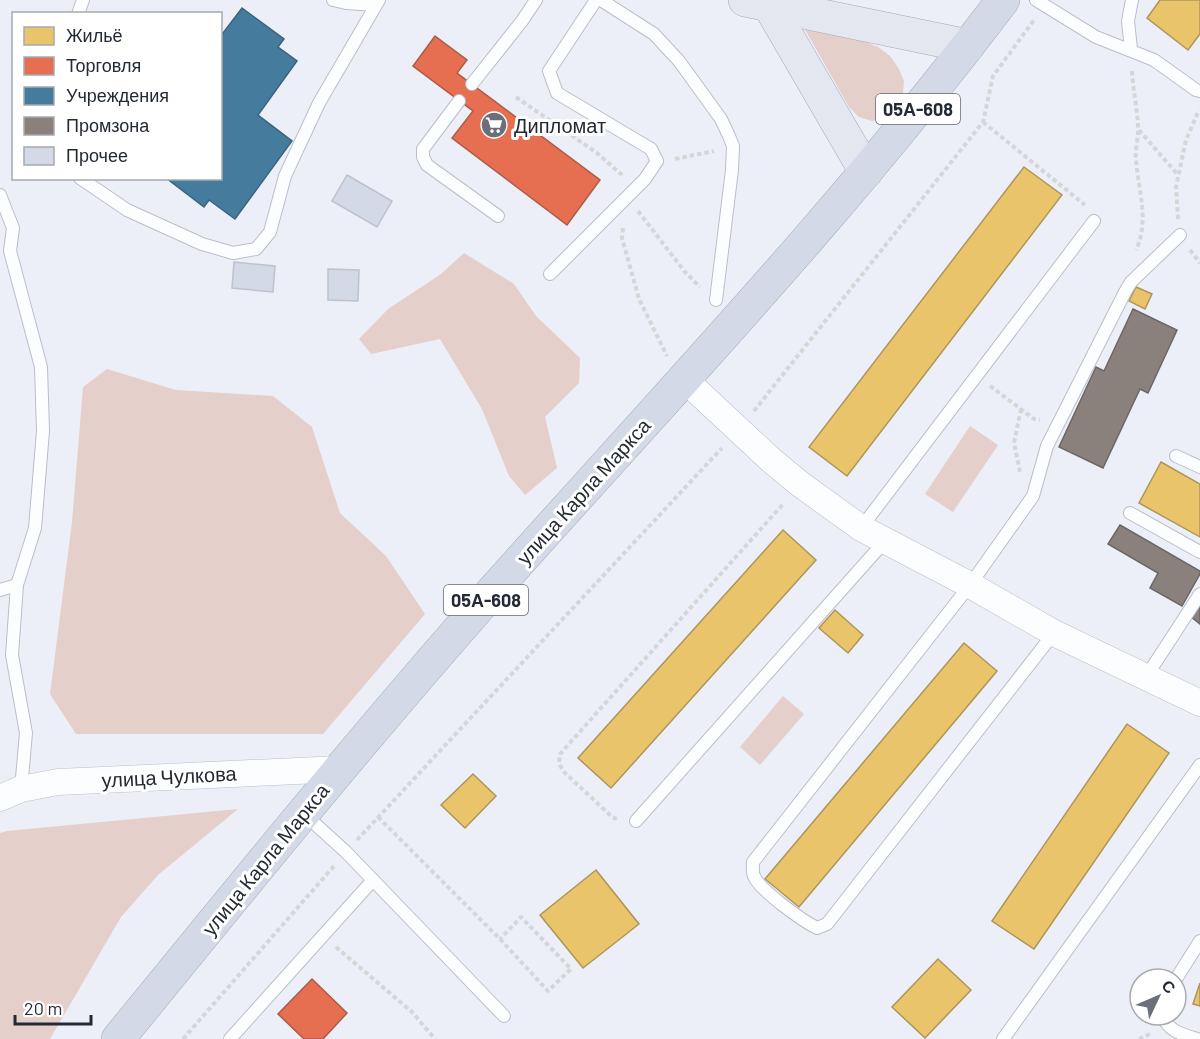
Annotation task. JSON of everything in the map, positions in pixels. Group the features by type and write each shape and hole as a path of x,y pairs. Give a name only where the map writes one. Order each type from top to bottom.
{"highway":[{"name":"улица Карла Маркса","path":"118,1039 302,812 489,596 866,172 968,46 1002,0"}],"main road":[{"path":"757,2 968,46"},
{"path":"757,2 866,172"}],"street":[{"path":"683,378 800,484 861,528 970,585 1054,633 1200,703"},
{"name":"улица Чулкова","path":"10,793 70,782 340,769"}],"lane":[{"path":"333,0 346,3 377,2"},
{"path":"472,84 536,0"},
{"path":"550,274 645,179 657,161 651,149 557,93 549,71 596,0"},
{"path":"601,0 654,34 679,61 721,119 733,146 716,300"},
{"path":"1131,49 1128,21 1132,0"},
{"path":"83,180 127,210 202,244 233,253 256,249 270,232 285,176 319,103 377,2"},
{"path":"1040,3 1096,37 1154,60 1200,91"},
{"path":"459,101 423,149 423,157 427,165 498,216"},
{"path":"0,195 13,228 5,253 41,367 43,420 35,528 17,585 12,655 26,733 10,793"},
{"path":"861,528 1094,221"},
{"path":"1054,633 827,924 817,928 808,924 760,886 753,875 753,862 970,585 1033,496 1047,447 1125,292 1144,268 1180,235"},
{"path":"1176,456 1200,467"},
{"path":"1130,513 1200,552"},
{"path":"636,821 885,541"},
{"path":"0,590 17,585"},
{"path":"1146,677 1200,594"},
{"path":"1003,1039 1200,765"},
{"path":"302,812 346,852 504,1016"},
{"path":"230,1039 373,880"},
{"path":"1184,967 1200,941"},
{"path":"1168,1027 1179,1034 1197,1039"}],"path":[{"path":"183,1039 346,852 739,430 983,122 993,76 1040,3"},
{"path":"1131,49 1138,129 1135,157 1142,201 1143,225 1141,240 1133,256"},
{"path":"1200,106 1186,140 1176,187 1180,235 1200,263"},
{"path":"983,122 1087,207 1094,221"},
{"path":"1138,129 1178,175"},
{"path":"685,159 733,146"},
{"path":"627,196 622,238 639,299 662,349 683,378"},
{"path":"975,376 1034,419 1043,421 1047,415"},
{"path":"1021,409 1014,443 1022,480 1033,496"},
{"path":"636,821 622,822 612,817 563,771 559,763 560,754 800,484"},
{"path":"378,818 500,939 548,991 572,969 521,917 500,939"},
{"path":"331,942 412,1012 435,1039"}],"shaded area":[{"path":"804,28 863,41 878,47 890,56 904,81 903,93 882,119 872,121 859,117 849,107"},
{"path":"464,253 514,284 536,316 580,358 579,383 545,417 557,468 525,495 509,476 482,409 440,339 371,354 359,339 388,309 441,274"},
{"path":"107,369 176,390 273,396 312,427 340,513 386,556 425,614 323,734 76,734 50,694 72,522 83,387"},
{"path":"970,426 998,445 953,512 925,494"},
{"path":"783,696 804,714 760,765 740,747"},
{"path":"238,809 158,875 121,917 50,1039 0,1039 0,833"}],"building: Жильё":[{"path":"1160,0 1200,0 1200,34 1188,50 1147,18"},
{"path":"1024,167 1062,195 847,476 809,447"},
{"path":"1136,287 1152,294 1145,309 1129,301"},
{"path":"1161,462 1200,484 1200,537 1139,503"},
{"path":"783,530 816,560 611,788 578,758"},
{"path":"835,610 863,635 848,653 819,628"},
{"path":"964,643 997,671 799,907 765,879"},
{"path":"1127,724 1169,753 1034,949 992,921"},
{"path":"473,774 496,796 465,828 441,805"},
{"path":"596,870 639,924 583,968 540,915"},
{"path":"938,959 971,990 925,1038 892,1007"},
{"path":"1200,983 1200,1006 1193,1004"}],"building: Торговля":[{"name":"Дипломат","path":"435,36 467,60 457,73 600,180 567,225 452,138 473,111 413,66"},
{"path":"312,979 347,1013 323,1039 304,1039 278,1014"}],"building: Учреждения":[{"path":"242,8 284,39 278,47 297,61 258,115 292,141 235,219 209,200 204,207 169,180 222,180 222,34"}],"building: Промзона":[{"path":"1133,309 1177,330 1148,393 1140,389 1103,468 1059,447 1096,367 1104,371"},
{"path":"1120,525 1200,571 1182,606 1150,588 1158,573 1108,544"},
{"path":"1200,606 1200,624 1191,617"}],"building: Прочее":[{"path":"347,175 392,201 377,227 332,201"},
{"path":"234,262 275,266 273,292 232,288"},
{"path":"328,269 359,270 358,301 328,300"}],"place":[{"name":"Дипломат","path":"494,125"}]}
